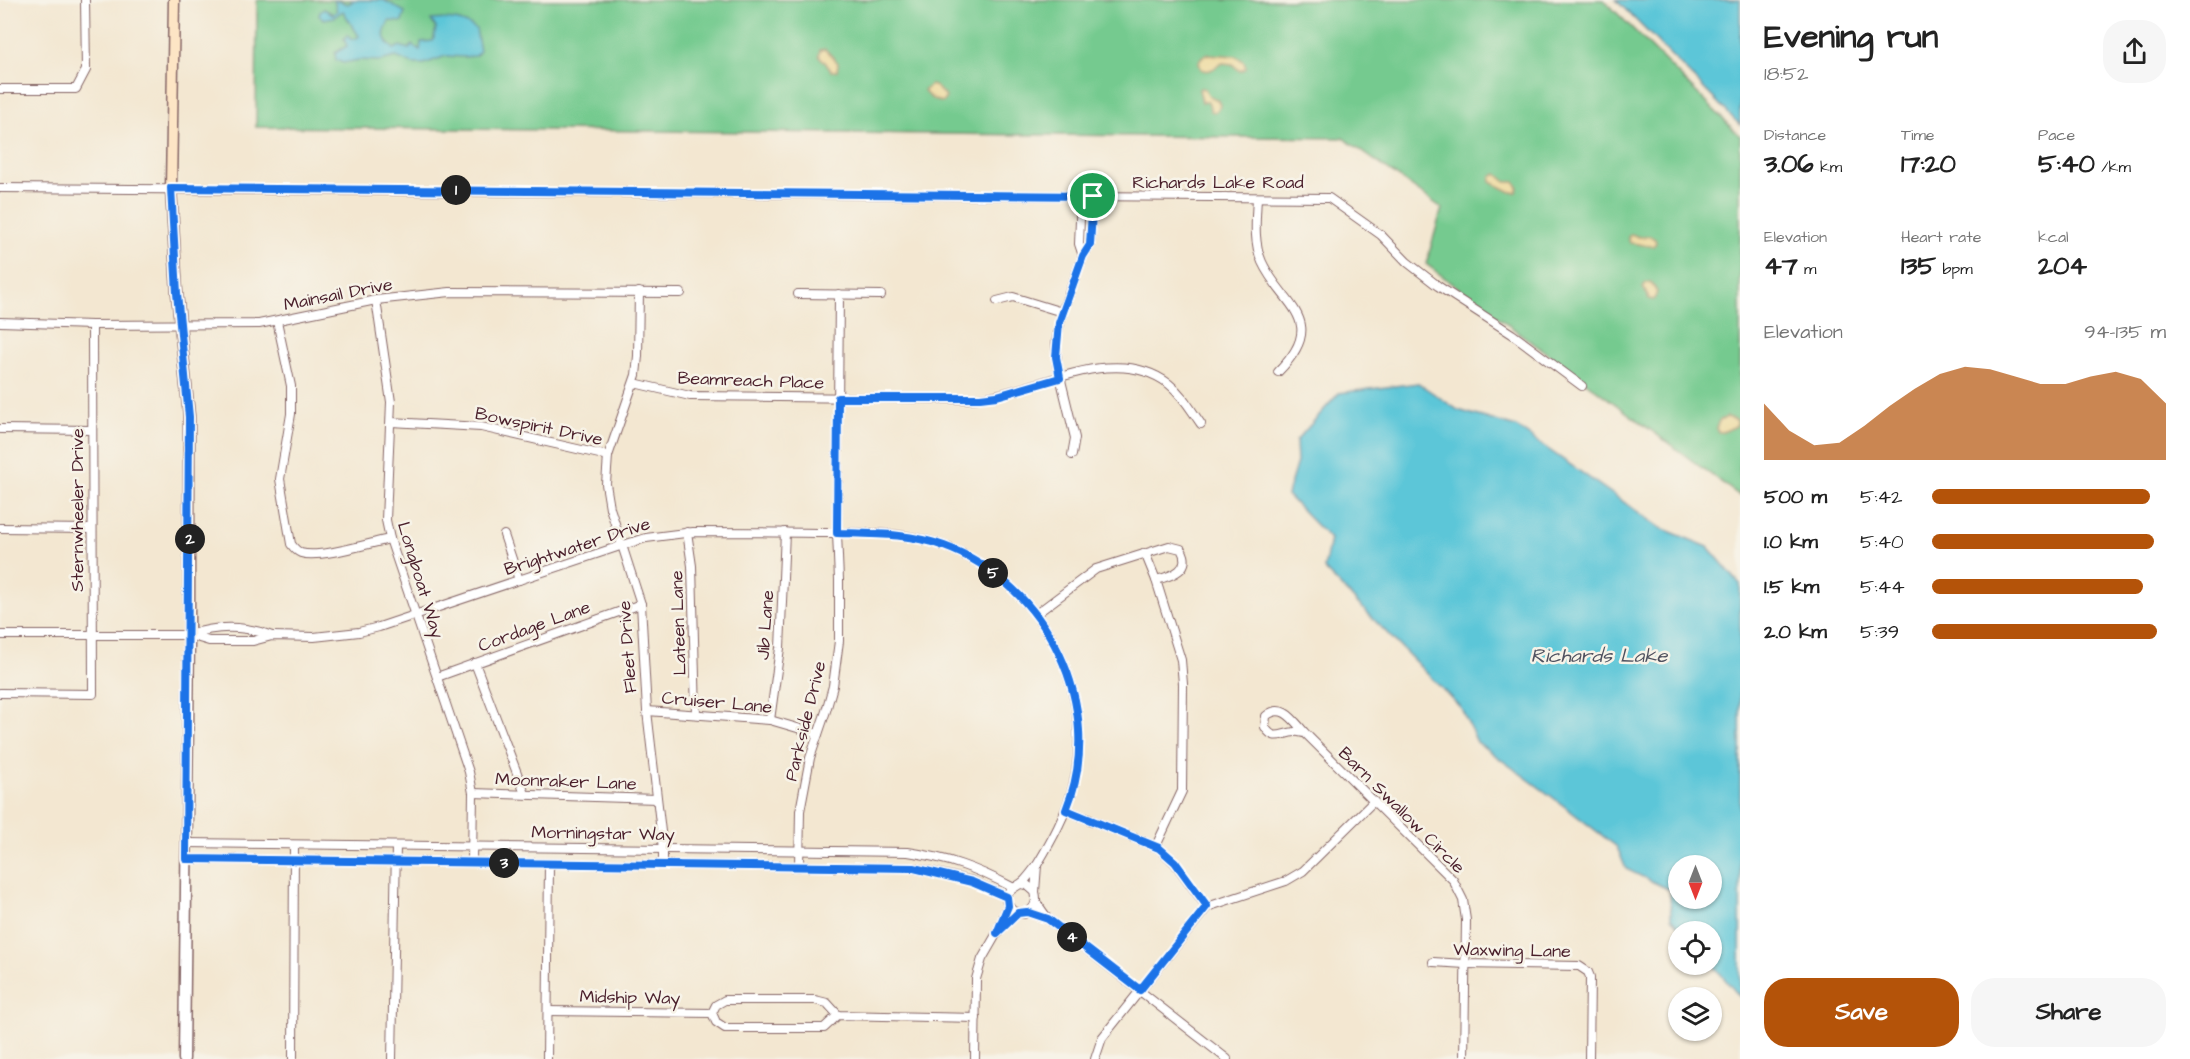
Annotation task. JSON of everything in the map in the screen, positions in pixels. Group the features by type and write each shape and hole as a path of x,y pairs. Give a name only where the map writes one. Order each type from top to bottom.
{"main road":[{"path":"174,0 171,188 179,324 189,417 189,635"}],"street":[{"path":"0,90 76,89 86,70 85,0"},
{"name":"Richards Lake Road","path":"0,188 1329,198 1381,235 1407,262 1438,286 1512,334 1582,386"},
{"path":"1081,196 1079,244 1083,256"},
{"path":"1072,455 1075,438 1060,378 1056,343 1062,312 1083,256 1090,245 1093,196"},
{"path":"1257,198 1256,239 1261,261 1292,304 1300,325 1296,351 1278,372"},
{"name":"Mainsail Drive","path":"0,322 93,325 243,324 277,321 376,300 425,294 486,291 681,293"},
{"name":"Fleet Drive","path":"639,292 638,356 634,383 608,456 606,484 608,498 641,604 647,711 663,865"},
{"path":"798,294 881,295"},
{"name":"Parkside Drive","path":"799,867 800,811 810,758 832,686 839,641 837,533 839,294"},
{"path":"997,301 1013,297 1062,312"},
{"name":"Longboat Way","path":"376,300 389,382 391,422 386,510 390,539 469,772 473,793 472,862"},
{"path":"277,321 291,386 291,414 280,479 294,548 305,554 317,553 343,550 390,539"},
{"name":"Sternwheeler Drive","path":"0,693 93,694 93,325"},
{"name":"Beamreach Place","path":"634,383 690,396 980,398 997,396 1101,367 1122,366 1143,370 1168,383 1178,392 1201,424"},
{"name":"Bowspirit Drive","path":"391,422 480,427 608,456"},
{"path":"0,429 92,430"},
{"path":"0,528 92,529"},
{"name":"Brightwater Drive","path":"0,635 189,635 209,641 253,641 272,636 324,636 359,632 416,615 646,538 687,532 785,532 892,534 919,539 945,546 990,570 1020,595 1036,614 1062,657 1076,705 1079,733 1073,787 1060,826 1037,865 1021,884"},
{"name":"Lateen Lane","path":"687,532 692,566 696,714"},
{"name":"Jib Lane","path":"770,720 780,648 785,532"},
{"path":"504,535 519,580"},
{"path":"1036,614 1096,569 1169,546 1181,549 1185,561 1183,568 1177,573 1156,580"},
{"path":"1145,554 1156,580 1181,660 1183,684 1182,791 1156,846"},
{"name":"Cordage Lane","path":"437,677 641,604"},
{"name":"Brightwater Drive","path":"189,635 208,628 230,628 252,629 272,636"},
{"path":"184,1059 189,635"},
{"path":"475,663 525,795"},
{"name":"Barn Swallow Circle","path":"1305,733 1294,732 1280,737 1273,736 1265,727 1266,716 1272,711 1280,710 1288,714 1453,880 1463,900 1466,920 1464,1059"},
{"name":"Cruiser Lane","path":"647,711 770,720 818,734"},
{"name":"Moonraker Lane","path":"473,793 657,799"},
{"path":"1095,1059 1102,1038 1207,906 1286,881 1303,871 1373,802"},
{"path":"1066,810 1156,846 1175,862 1207,906"},
{"name":"Morningstar Way","path":"187,843 908,852 940,857 978,869 1012,887"},
{"path":"293,1059 294,844"},
{"path":"392,1059 396,846"},
{"name":"Morningstar Way","path":"186,859 914,868 972,882 1007,902"},
{"path":"547,1059 549,864"},
{"path":"997,933 1018,913 1033,909 1036,902 1037,865"},
{"path":"975,1059 976,978 982,959 997,933 1012,887 1021,884 1028,885 1035,892"},
{"path":"1007,902 1018,913"},
{"path":"1036,902 1048,919 1227,1059"},
{"path":"1027,912 1048,919"},
{"name":"Waxwing Lane","path":"1433,962 1579,966 1588,972 1590,977 1590,1059"},
{"name":"Midship Way","path":"548,1011 712,1013 716,1005 725,1000 815,1000 827,1003 838,1015"},
{"path":"712,1013 716,1022 725,1028 769,1029 824,1028 838,1015 976,1018"}],"green space":[{"path":"257,0 1604,0 1740,136 1740,496 1426,264 1442,208 1343,138 256,127"}],"sand":[{"path":"825,49 838,63 837,71 831,71 819,56 820,50"},
{"path":"1207,54 1236,56 1244,62 1246,68 1240,71 1232,64 1223,63 1210,70 1201,69 1200,59"},
{"path":"931,85 946,97 943,102 932,99 925,93 924,90"},
{"path":"1201,88 1218,100 1220,106 1216,112 1211,111 1208,102 1202,102 1199,89"},
{"path":"1497,174 1506,182 1515,182 1518,187 1516,192 1511,192 1491,182 1491,176"},
{"path":"1631,234 1639,237 1650,236 1655,239 1656,243 1650,246 1630,243 1628,237"},
{"path":"1651,282 1657,292 1654,300 1649,299 1643,287 1646,283"},
{"path":"1727,417 1736,420 1736,426 1718,432 1716,428 1719,421"}],"water":[{"path":"334,0 348,4 352,2 351,0 384,0 405,12 402,22 389,21 385,29 385,39 394,49 400,46 409,49 412,45 420,50 421,42 433,41 436,28 431,20 443,19 460,21 476,29 480,51 475,56 446,56 424,64 413,64 396,57 380,61 359,60 343,63 336,60 335,53 347,46 344,39 348,35 350,39 359,36 343,11 334,17 324,19 319,16 324,9 333,14 337,11"},
{"path":"1616,0 1740,0 1740,125"},
{"name":"Richards Lake","path":"1418,383 1458,410 1516,427 1661,528 1708,547 1740,584 1740,997 1721,975 1722,921 1674,921 1671,918 1671,909 1722,909 1722,855 1668,855 1668,889 1626,869 1617,847 1477,742 1461,708 1324,569 1330,539 1287,495 1297,462 1296,441 1339,393"}],"route":[{"path":"171,188 1093,196 1090,245 1083,256 1059,323 1056,357 1060,378 997,396 980,398 838,398 837,533 892,534 945,546 990,570 1020,595 1041,620 1062,657 1076,705 1078,758 1066,810 1159,848 1175,862 1207,906 1140,990 1048,919 1027,912 1018,913 997,933 1008,906 1007,897 972,882 914,868 186,859 189,417 179,324 171,188"}]}
